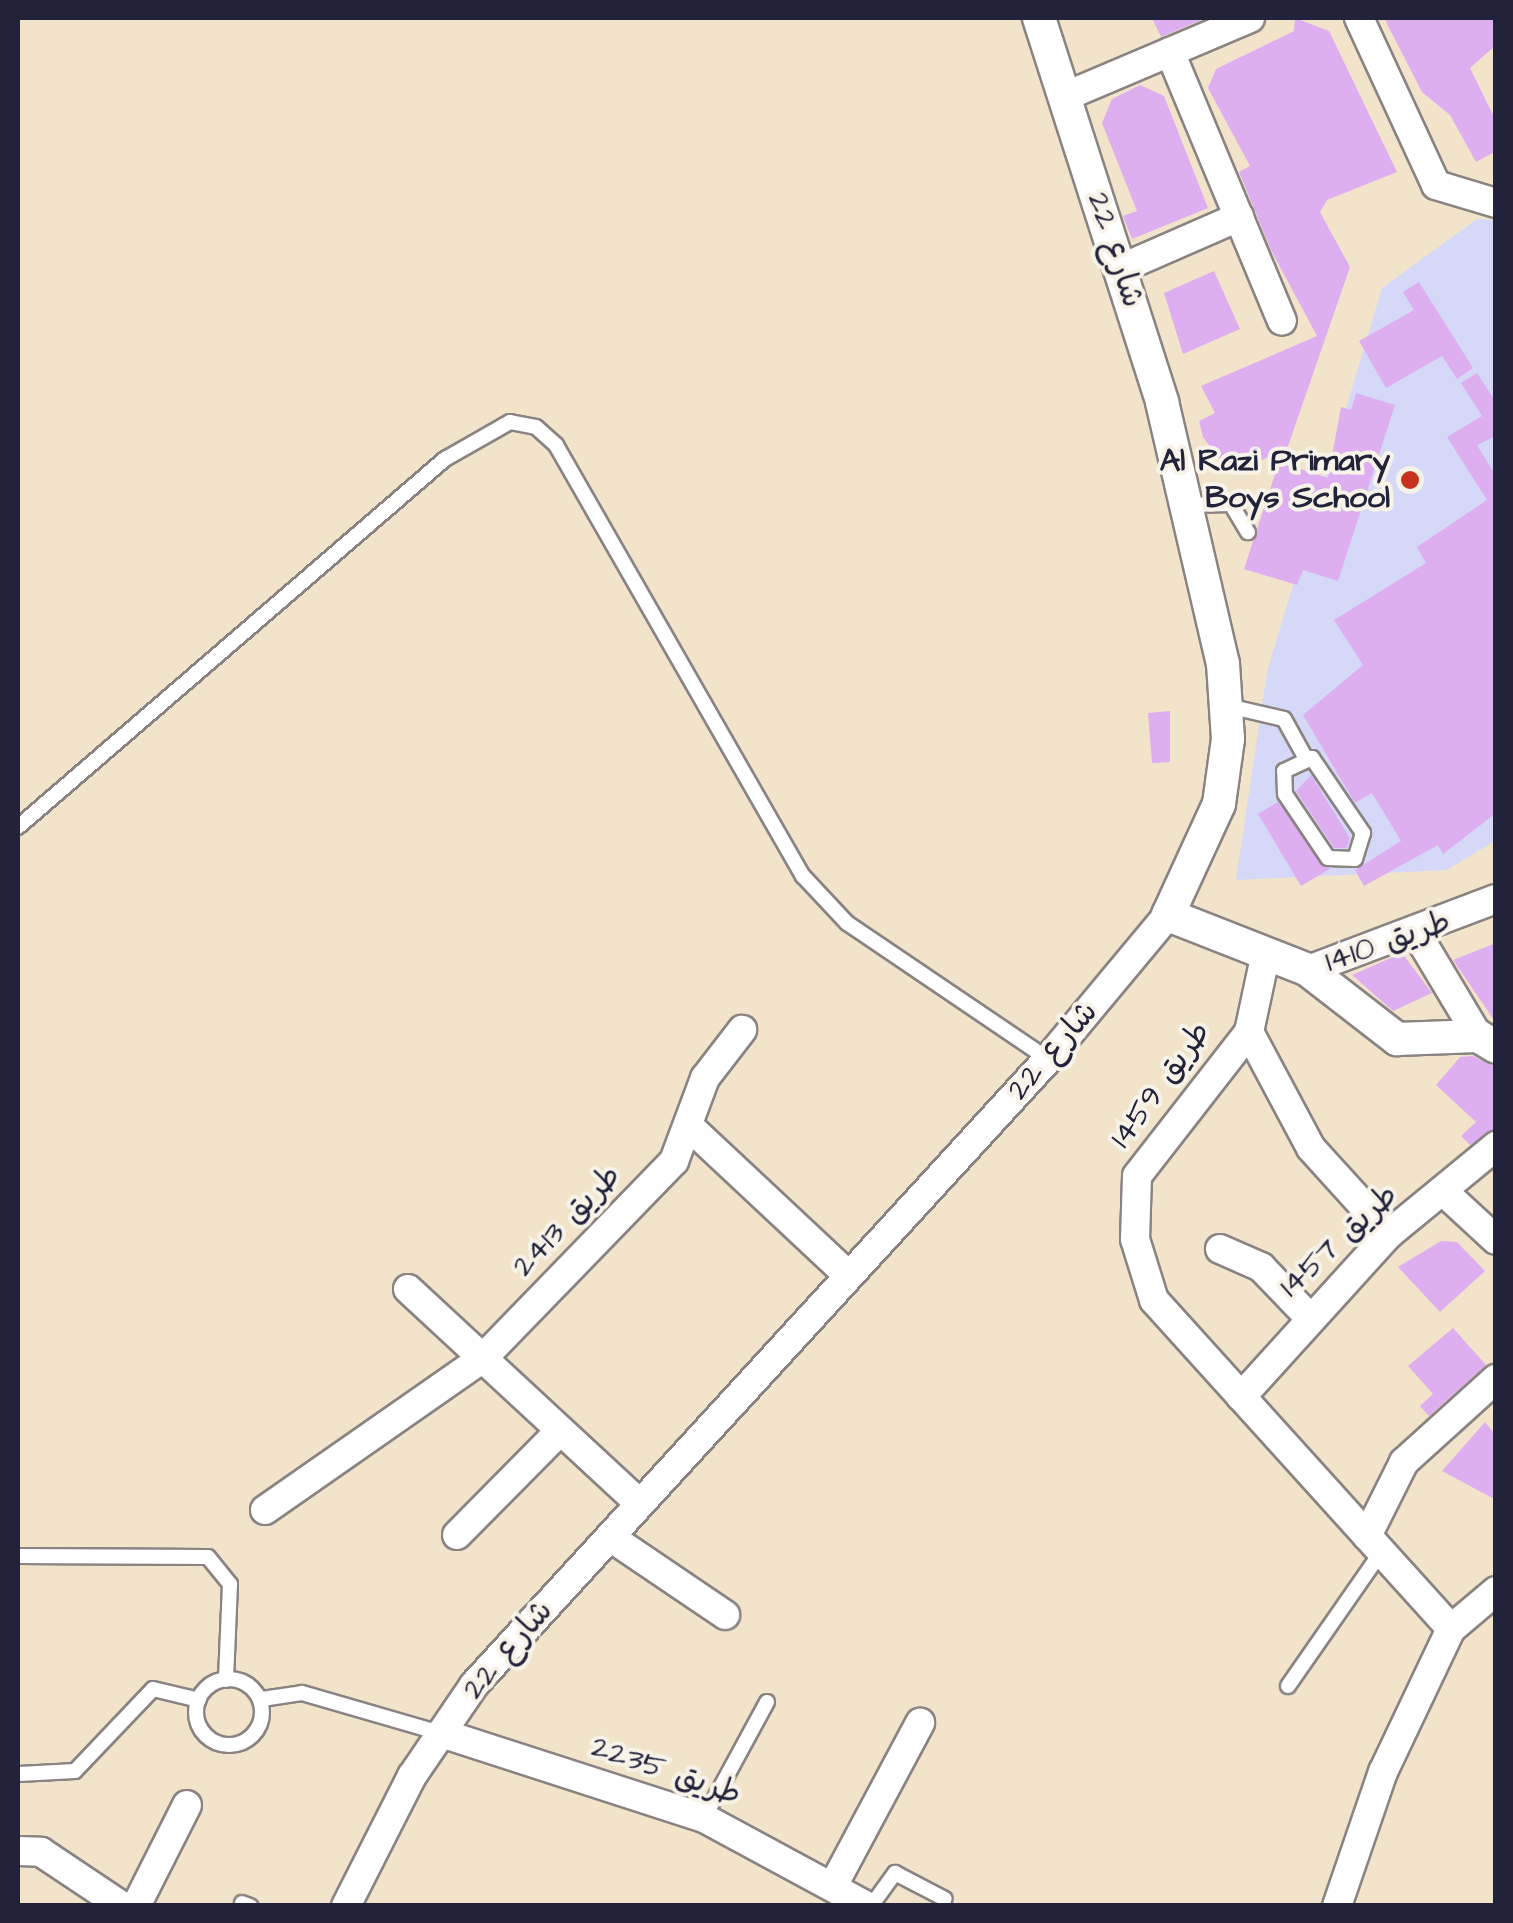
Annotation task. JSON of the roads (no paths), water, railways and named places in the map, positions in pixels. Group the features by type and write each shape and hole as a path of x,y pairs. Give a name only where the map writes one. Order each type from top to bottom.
{"street":[{"name":"شارع 22","path":"346,1906 441,1733 610,1537 1048,1059 1168,915 1219,804 1228,706 1187,505 1122,268 1038,18"},
{"path":"1064,97 1250,18"},
{"path":"1359,18 1436,185 1496,203"},
{"path":"1170,52 1282,321"},
{"path":"1122,268 1239,218"},
{"name":"طريق 1410","path":"1168,915 1308,970 1358,946 1417,934 1496,899"},
{"path":"1417,934 1487,1042"},
{"path":"1249,1032 1266,953"},
{"path":"1308,970 1397,1039 1487,1042"},
{"name":"طريق 2413","path":"265,1510 484,1357 674,1162 692,1128 705,1078 742,1030"},
{"name":"طريق 1459","path":"1389,1234 1311,1148 1249,1032 1152,1148 1133,1206 1154,1300 1451,1629"},
{"path":"692,1128 849,1276"},
{"name":"طريق 1457","path":"1241,1397 1307,1315 1389,1234 1445,1192 1496,1146"},
{"path":"1445,1192 1496,1240"},
{"path":"1220,1249 1261,1267 1307,1315"},
{"path":"408,1289 640,1504"},
{"path":"1374,1544 1404,1462 1496,1379"},
{"path":"457,1535 558,1432"},
{"path":"610,1537 725,1615"},
{"path":"1336,1906 1383,1772 1451,1629 1496,1591"},
{"path":"857,1900 920,1723"},
{"name":"طريق 2235","path":"441,1733 704,1818 857,1900"},
{"path":"136,1906 187,1805"},
{"path":"18,1850 41,1852 122,1906"}],"lane":[{"path":"18,827 445,459 510,422 536,427 556,445 802,876 848,923 1048,1059"},
{"path":"1187,505 1231,504 1248,532"},
{"path":"1228,706 1284,719 1306,758 1318,762 1363,833 1356,860 1328,858 1285,794 1284,771 1306,758"},
{"path":"1288,1686 1374,1544"},
{"path":"18,1556 208,1558 230,1584 226,1680"},
{"path":"226,1680 248,1682 262,1698 255,1729 220,1746 196,1727 199,1700 226,1680"},
{"path":"19,1774 75,1770 153,1689 199,1700"},
{"path":"262,1698 302,1693 441,1733"},
{"path":"704,1818 768,1702"},
{"path":"857,1900 895,1873 945,1899"}],"place":[{"name":"Al Razi Primary Boys School","path":"1410,480"}]}
